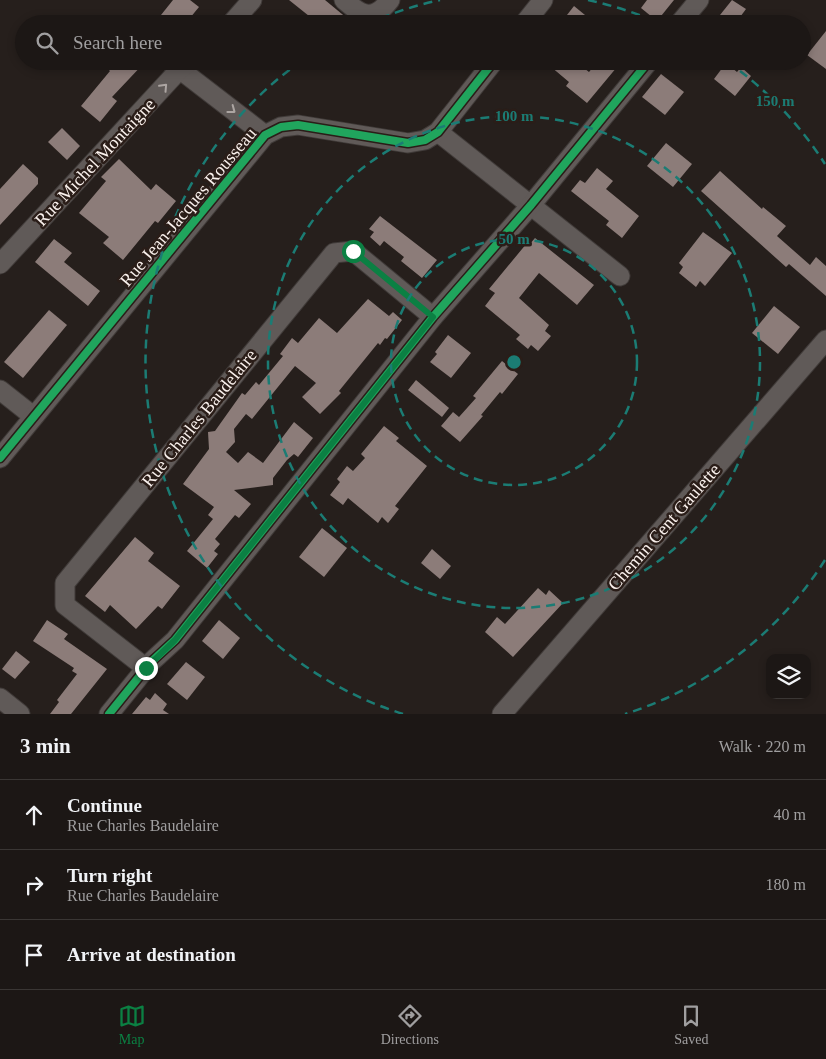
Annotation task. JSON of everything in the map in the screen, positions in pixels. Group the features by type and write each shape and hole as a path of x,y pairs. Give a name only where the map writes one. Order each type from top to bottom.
{"street":[{"path":"239,15 252,0"},
{"path":"344,0 358,12 372,15 382,10 390,0"},
{"path":"531,15 543,0"},
{"path":"686,15 698,0"},
{"name":"Rue Michel Montaigne","path":"0,264 175,70"},
{"path":"187,70 265,135"},
{"name":"Rue Jean-Jacques Rousseau","path":"0,458 265,135 281,127 298,125 408,143 425,140 438,132 487,70"},
{"path":"109,714 146,668 175,640 433,317 532,205 642,70"},
{"path":"438,132 620,276"},
{"name":"Rue Charles Baudelaire","path":"146,668 65,605 65,583 334,253 353,251 433,317"},
{"name":"Chemin Cent Gaulette","path":"502,714 826,340"},
{"path":"0,390 33,416"},
{"path":"0,698 20,714"}],"building":[{"path":"173,0 190,0 199,7 192,15 161,15"},
{"path":"289,0 325,0 343,15 308,15"},
{"path":"647,0 674,0 662,15 650,15 641,8"},
{"path":"732,0 746,9 742,15 720,15"},
{"path":"574,6 585,15 567,15"},
{"path":"826,31 826,69 811,58 811,50"},
{"path":"138,70 112,97 117,101 100,122 81,106 110,71"},
{"path":"555,70 586,70 589,72 591,70 614,70 587,103 566,86 569,82"},
{"path":"721,70 735,70 737,72 739,70 744,70 751,76 735,96 714,79"},
{"path":"661,74 684,92 665,115 642,97"},
{"path":"62,128 80,146 67,160 48,142"},
{"path":"666,143 692,164 673,187 647,166"},
{"path":"119,159 151,190 156,184 176,201 158,223 155,221 123,260 103,243 109,237 79,213 106,181 101,177"},
{"path":"23,164 38,178 38,184 0,225 0,189"},
{"path":"597,168 613,181 606,189 639,216 622,238 606,225 609,221 571,191 580,180 585,183"},
{"path":"720,171 762,209 763,207 786,226 777,236 810,265 816,257 826,266 826,296 789,264 786,267 701,191"},
{"path":"380,216 437,260 422,278 401,261 404,257 384,241 380,246 370,237 374,232 369,229"},
{"path":"703,232 732,253 705,286 700,281 696,287 679,273 683,267 679,263"},
{"path":"535,238 594,285 577,305 539,273 519,298 549,325 545,331 551,336 538,351 531,345 528,349 516,339 520,335 485,306 495,293 489,289 527,243 529,245"},
{"path":"54,239 72,253 64,262 100,291 88,306 35,262"},
{"path":"368,299 389,316 393,312 402,320 387,339 385,338 380,345 378,343 339,391 341,393 320,414 302,397 316,383 295,366 252,419 246,414 234,429 235,442 226,452 238,463 248,452 263,463 294,422 313,438 298,457 294,454 287,460 273,478 273,485 234,490 251,504 239,518 235,515 215,539 220,544 214,551 218,554 207,568 187,551 213,519 208,515 214,507 183,484 209,449 208,432 215,431 242,393 245,395 256,382 259,385 283,356 280,354 292,338 298,343 319,318 337,333"},
{"path":"774,306 800,327 778,354 752,333"},
{"path":"49,310 67,325 23,378 4,362"},
{"path":"448,335 471,353 451,378 430,362"},
{"path":"502,361 518,374 502,394 500,392 481,415 483,416 460,442 441,426 453,412 459,417 476,398 473,396"},
{"path":"416,380 449,408 442,417 408,390"},
{"path":"384,426 399,438 396,441 427,466 395,506 399,509 388,523 382,517 378,523 348,498 343,505 330,495 340,482 337,479 347,466 353,471 365,458 361,454"},
{"path":"322,528 347,548 324,577 299,557"},
{"path":"135,537 154,553 148,561 180,586 162,609 158,606 136,629 110,605 105,612 85,596"},
{"path":"432,549 451,566 440,579 421,563"},
{"path":"538,588 546,595 549,590 563,603 513,657 485,632 497,617 505,624"},
{"path":"47,620 68,634 64,639 107,669 71,714 50,714 59,702 57,700 77,674 72,671 74,668 33,641"},
{"path":"219,620 240,638 223,659 202,641"},
{"path":"16,651 30,662 15,679 2,669"},
{"path":"186,662 205,677 187,700 167,684"},
{"path":"155,693 167,704 163,710 169,714 132,714 146,697 150,700"}],"cycle path":[{"path":"0,458 265,135 281,127 298,125 408,143 425,140 438,132 487,70"},
{"path":"109,714 151,662 175,640 433,317 531,205 642,70"}],"route":[{"path":"146,668 175,640 433,317 353,251"}]}
